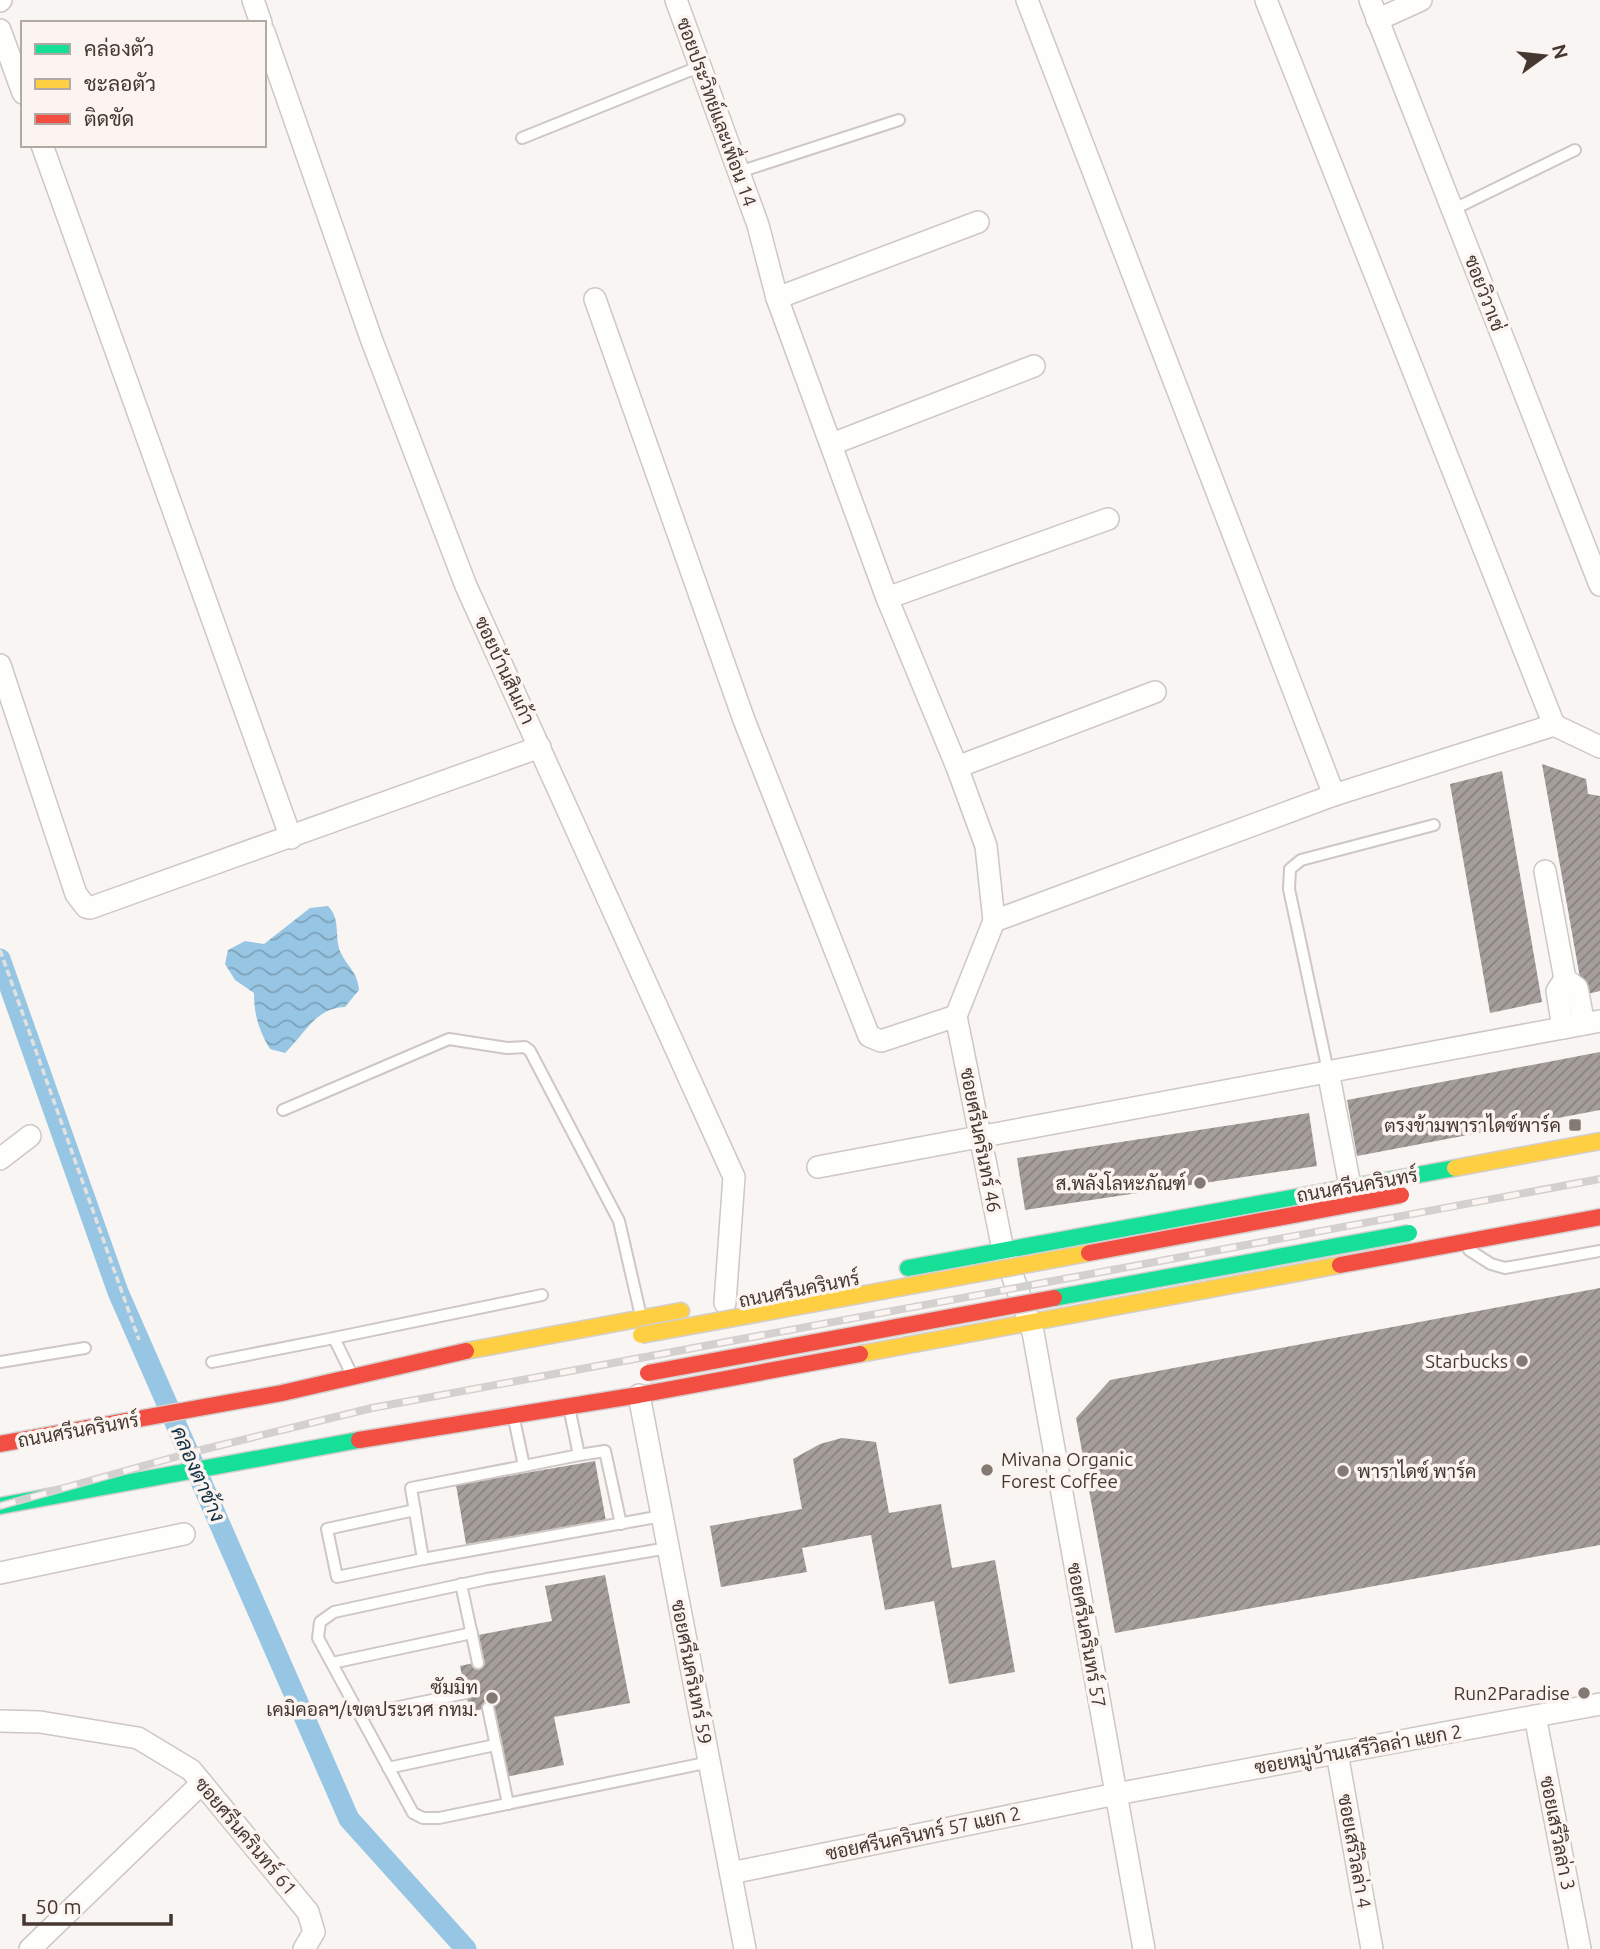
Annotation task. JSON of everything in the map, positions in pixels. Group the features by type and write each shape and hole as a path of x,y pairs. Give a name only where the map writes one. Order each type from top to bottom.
{"main road":[{"name":"ถนนศรีนครินทร์","path":"894,1271 1600,1141"},
{"path":"282,1393 462,1368 1600,1157"},
{"path":"1279,1200 1246,1226 1242,1242 1247,1256 1256,1264 1290,1274"},
{"path":"641,1381 758,1372 1600,1217"},
{"path":"0,1506 296,1450 569,1406 641,1381 1415,1232"},
{"name":"ถนนศรีนครินทร์","path":"0,1444 282,1393 480,1348 813,1286"},
{"path":"735,1301 775,1309 788,1326 786,1347 758,1372"},
{"path":"296,1450 428,1416 526,1396"}],"street":[{"path":"253,0 260,21"},
{"name":"ซอยประวิทย์และเพื่อน 14","path":"676,0 758,225 777,298 887,598 957,767 986,846 994,921"},
{"path":"1027,0 1334,796"},
{"path":"1266,0 1554,725 1600,747"},
{"path":"1373,10 1422,0"},
{"name":"ซอยวิวาเช่","path":"1373,10 1600,585"},
{"path":"0,30 21,88"},
{"name":"ซอยบ้านสินเก้า","path":"266,38 372,341 461,573 734,1177 735,1301"},
{"path":"43,147 291,838"},
{"path":"777,298 978,222"},
{"path":"595,299 744,720 869,1036 881,1041 957,1023 994,921 1334,796 1554,725"},
{"path":"832,444 1034,366"},
{"path":"887,598 1108,519"},
{"path":"0,665 76,894 86,907 90,908 540,747"},
{"path":"957,767 1155,692"},
{"path":"818,1167 1582,1024 1577,988 1565,979 1545,871"},
{"name":"ซอยศรีนครินทร์ 46","path":"957,1023 1003,1250 1031,1321"},
{"path":"1328,1071 1350,1186"},
{"path":"0,1158 30,1136"},
{"name":"ซอยศรีนครินทร์ 57","path":"1031,1321 1144,1949"},
{"name":"ซอยศรีนครินทร์ 59","path":"641,1381 662,1516 745,1949"},
{"path":"0,1573 184,1534"},
{"name":"ซอยหมู่บ้านเสรีวิลล่า แยก 2","path":"1116,1794 1600,1704"},
{"name":"ซอยเสรีวิลล่า 3","path":"1535,1716 1580,1949"},
{"name":"ซอยศรีนครินทร์ 61","path":"0,1721 40,1722 138,1738 191,1770 308,1912 309,1941"},
{"name":"ซอยเสรีวิลล่า 4","path":"1337,1753 1373,1949"},
{"path":"30,1949 202,1783"},
{"name":"ซอยศรีนครินทร์ 57 แยก 2","path":"731,1872 1116,1794"}],"lane":[{"path":"522,138 701,66"},
{"path":"739,172 899,120"},
{"path":"1452,211 1576,150"},
{"path":"1328,1071 1289,889 1290,869 1301,860 1434,825"},
{"path":"283,1110 449,1039 507,1048 525,1047 536,1062 619,1221 641,1318"},
{"path":"1460,1242 1485,1261 1505,1268 1600,1251"},
{"path":"212,1362 542,1294"},
{"path":"334,1338 353,1377"},
{"path":"0,1362 85,1348"},
{"path":"569,1406 579,1455"},
{"path":"513,1416 524,1466"},
{"path":"424,1559 411,1488 579,1455 605,1451 621,1524"},
{"path":"415,1510 327,1529 337,1577 662,1516"},
{"path":"668,1548 461,1584 326,1615 317,1630 412,1813 423,1818 439,1818 710,1762"},
{"path":"461,1584 478,1663"},
{"path":"332,1662 472,1633"},
{"path":"360,1715 466,1693"},
{"path":"488,1708 508,1804"},
{"path":"388,1768 495,1745"}],"path":[{"path":"0,950 139,1340"}],"water":[{"path":"328,906 335,917 339,949 355,975 359,990 345,1007 335,1008 318,1017 285,1053 270,1049 258,1023 254,993 235,980 225,964 228,950 245,941 264,944 310,908"}],"building":[{"path":"1542,764 1586,779 1588,794 1600,796 1600,991 1583,995"},
{"path":"1502,771 1542,1002 1490,1013 1450,784"},
{"path":"1600,1052 1600,1110 1357,1156 1347,1100"},
{"path":"1309,1113 1317,1166 1025,1210 1017,1158"},
{"name":"พาราไดซ์ พาร์ค","path":"1600,1288 1600,1545 1115,1633 1076,1418 1110,1380"},
{"path":"842,1438 876,1442 889,1513 941,1504 952,1568 995,1560 1015,1672 949,1684 934,1601 885,1610 871,1535 802,1548 807,1572 721,1587 710,1526 802,1509 793,1459 820,1444"},
{"path":"595,1461 606,1521 466,1544 456,1485"},
{"path":"605,1575 630,1703 554,1717 564,1765 505,1777 492,1707 470,1712 460,1666 483,1661 478,1635 552,1621 545,1586"}],"waterway":[{"name":"คลองตาช้าง","path":"0,959 118,1292 349,1819 466,1949"}],"railway":[{"path":"0,1506 193,1452 372,1408 1600,1179"}],"traffic: fast":[{"path":"908,1268 1455,1168"},
{"path":"1054,1298 1409,1233"},
{"path":"0,1506 359,1440"}],"traffic: slow":[{"path":"1455,1168 1600,1141"},
{"path":"641,1335 1089,1253"},
{"path":"860,1354 1340,1265"},
{"path":"466,1351 681,1311"}],"traffic: jam":[{"path":"1089,1253 1401,1195"},
{"path":"1340,1265 1600,1217"},
{"path":"648,1373 1054,1298"},
{"path":"0,1444 282,1393 466,1351"},
{"path":"359,1440 639,1395 860,1354"}],"place":[{"name":"ตรงข้ามพาราไดซ์พาร์ค","path":"1575,1125"},
{"name":"ส.พลังโลหะภัณฑ์","path":"1200,1183"},
{"name":"Starbucks","path":"1522,1361"},
{"name":"Mivana Organic Forest Coffee","path":"987,1470"},
{"name":"พาราไดซ์ พาร์ค","path":"1343,1471"},
{"name":"Run2Paradise","path":"1584,1693"},
{"name":"ซัมมิท เคมิคอลฯ/เขตประเวศ กทม.","path":"492,1698"}]}
